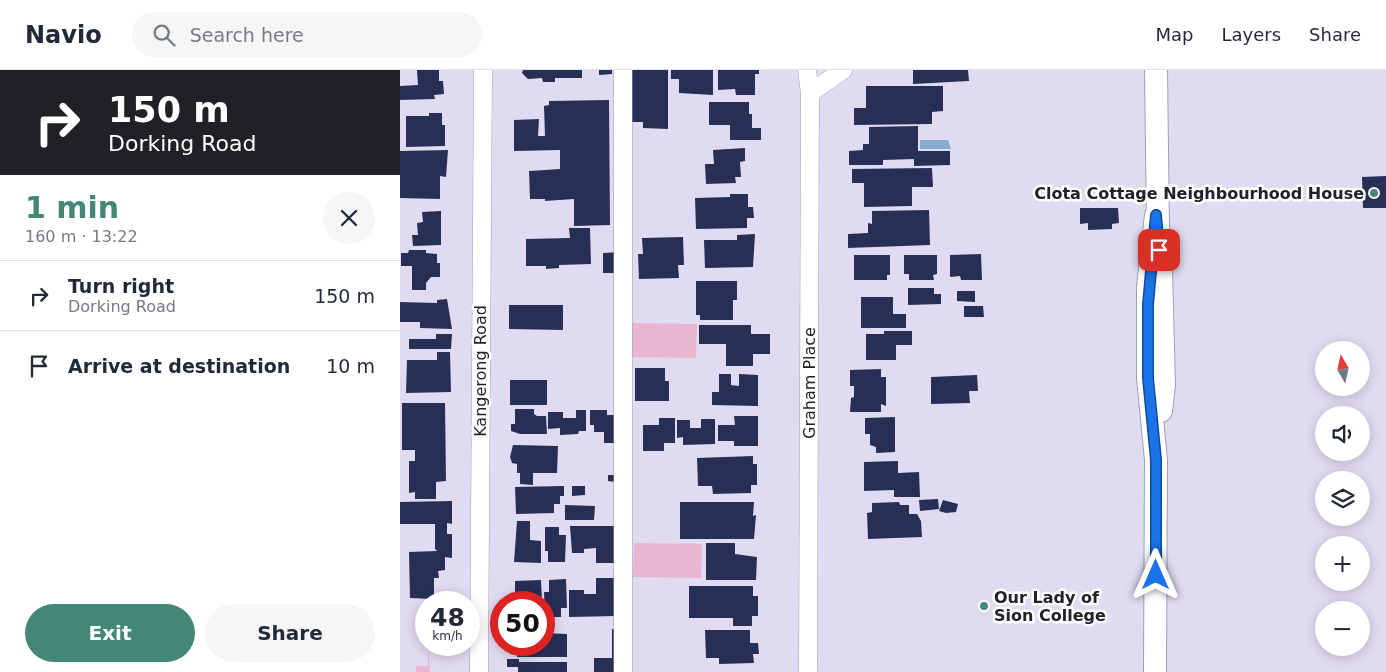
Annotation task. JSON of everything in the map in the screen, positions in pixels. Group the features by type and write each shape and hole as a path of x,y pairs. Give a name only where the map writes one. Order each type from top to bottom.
{"main road":[{"path":"1155,672 1156,460 1164,385 1156,323 1156,70"}],"street":[{"name":"Kangerong Road","path":"479,672 483,70"},
{"path":"623,70 623,672"},
{"name":"Graham Place","path":"807,70 810,93 808,672"},
{"path":"810,93 843,70"}],"shaded area":[{"path":"630,323 697,324 696,358 629,357"},
{"path":"634,543 702,544 701,578 633,577"},
{"path":"429,656 430,672 416,672 416,666 428,666"}],"water":[{"path":"920,140 948,140 951,149 920,149"}],"building":[{"path":"417,70 439,70 439,81 443,81 444,94 434,95 435,99 400,100 400,86 418,85"},
{"path":"523,70 582,70 582,78 555,78 555,82 543,82 542,78 528,79 522,73"},
{"path":"599,70 612,70 612,74 599,75"},
{"path":"631,70 668,70 668,129 643,128 643,122 631,122"},
{"path":"671,70 713,70 713,95 679,93 679,79 671,79"},
{"path":"718,70 759,70 759,74 755,74 755,95 736,95 735,89 718,90"},
{"path":"913,70 968,70 969,81 913,84"},
{"path":"866,86 943,86 943,111 932,112 932,124 854,125 854,108 866,108"},
{"path":"609,100 610,225 574,226 574,199 545,201 545,199 530,199 529,171 560,169 560,150 514,151 514,120 539,119 538,136 545,136 544,106 549,105 549,101"},
{"path":"709,102 749,102 749,114 752,114 752,128 761,128 761,140 730,140 730,125 709,125"},
{"path":"429,113 442,113 442,125 445,125 445,146 406,147 406,116 429,116"},
{"path":"918,126 918,151 950,151 950,165 914,166 914,159 883,160 883,165 849,165 849,151 863,150 863,144 869,144 869,127"},
{"path":"745,148 745,161 740,162 741,177 735,177 736,183 706,184 705,164 714,164 713,150"},
{"path":"448,150 446,177 440,176 440,199 400,198 400,151"},
{"path":"932,168 933,187 912,187 912,206 864,207 864,183 852,183 852,169"},
{"name":"Clota Cottage Neighbourhood House","path":"1386,176 1386,208 1363,208 1362,177"},
{"path":"730,194 748,194 748,207 753,207 754,218 747,218 747,228 696,229 695,198 730,197"},
{"path":"1080,208 1118,208 1119,223 1112,224 1112,229 1088,230 1088,223 1080,224"},
{"path":"929,210 930,245 848,248 848,234 868,233 868,223 872,224 872,211"},
{"path":"441,211 441,245 413,246 412,235 418,235 417,223 423,222 422,212"},
{"path":"569,228 590,228 591,264 559,265 559,268 546,269 546,266 526,266 526,239 570,238"},
{"path":"755,234 753,267 705,268 704,240 737,240 737,235"},
{"path":"683,237 684,265 678,265 679,278 639,279 638,254 643,254 642,238"},
{"path":"409,250 426,250 426,253 437,254 437,263 440,263 440,277 431,277 426,283 426,290 412,290 412,266 401,266 401,253 408,253"},
{"path":"620,252 620,273 603,273 603,253"},
{"path":"981,254 982,280 961,280 960,276 950,277 950,255"},
{"path":"854,255 890,255 890,275 887,275 887,280 854,280"},
{"path":"904,255 937,255 937,274 933,275 934,280 909,280 909,274 904,274"},
{"path":"696,281 737,281 737,300 733,300 733,320 700,320 700,315 696,315"},
{"path":"908,288 934,288 934,294 941,294 941,304 908,305"},
{"path":"957,291 975,291 975,302 957,301"},
{"path":"861,297 893,297 893,314 906,314 906,328 861,328"},
{"path":"447,299 452,329 420,328 420,322 400,322 400,302 437,303 437,300"},
{"path":"509,305 563,305 563,330 509,329"},
{"path":"964,306 983,306 984,317 964,317"},
{"path":"699,325 751,325 751,334 770,334 770,354 753,354 753,366 726,366 726,344 699,344"},
{"path":"884,331 912,331 912,345 896,345 896,360 866,360 866,334 884,334"},
{"path":"436,334 452,334 451,349 409,349 409,339 436,339"},
{"path":"437,352 450,352 451,392 406,393 407,360 437,360"},
{"path":"635,368 665,368 665,381 669,381 669,401 635,401"},
{"path":"881,369 881,377 886,377 886,406 881,404 881,412 850,412 851,398 854,397 854,386 850,386 850,370"},
{"path":"719,374 731,374 731,385 739,386 739,374 758,375 758,406 712,405 712,392 719,392"},
{"path":"977,375 978,391 969,391 970,403 931,404 931,377"},
{"path":"510,380 547,380 547,405 510,405"},
{"path":"402,403 445,403 446,481 436,482 436,499 415,499 415,492 409,493 409,461 415,461 415,450 402,450"},
{"path":"515,409 534,409 534,414 537,416 546,416 547,434 520,434 511,431 511,424 515,424"},
{"path":"576,410 586,410 586,431 579,431 578,434 560,435 560,428 548,429 548,412 563,412 563,418 576,418"},
{"path":"590,410 607,410 607,415 620,415 621,443 604,443 604,432 594,432 594,425 590,425"},
{"path":"734,416 758,416 758,446 734,446 734,441 718,441 718,425 735,425"},
{"path":"895,417 895,452 876,453 876,447 870,445 870,434 865,434 865,418"},
{"path":"659,418 675,418 675,443 664,443 664,451 643,451 643,425 659,425"},
{"path":"701,419 715,419 715,444 683,445 683,437 677,438 677,420 690,420 690,428 701,428"},
{"path":"513,445 558,446 557,473 533,473 533,485 520,484 520,473 517,473 517,464 512,463 510,457"},
{"path":"753,456 753,464 757,464 757,485 751,485 751,493 713,494 712,486 698,486 697,458"},
{"path":"898,461 898,473 919,472 920,497 894,497 894,490 864,491 864,462"},
{"path":"608,475 615,475 615,482 608,481"},
{"path":"564,486 564,496 560,496 560,504 554,504 554,513 516,514 515,487"},
{"path":"572,486 585,486 585,495 572,496"},
{"path":"938,499 939,509 920,511 919,500"},
{"path":"943,500 958,504 956,512 946,513 939,511"},
{"path":"452,501 452,524 447,523 447,534 452,534 452,558 445,557 445,570 438,571 439,578 434,578 434,591 415,591 415,598 410,598 409,552 437,551 435,549 435,524 400,524 400,502"},
{"path":"680,502 754,502 753,516 756,515 754,539 680,539"},
{"path":"899,502 900,505 909,505 909,514 917,514 921,521 922,537 868,539 867,513 872,512 872,503"},
{"path":"565,505 595,506 594,520 565,520"},
{"path":"517,521 530,521 530,540 541,541 541,563 514,562"},
{"path":"570,526 614,526 614,563 596,563 596,548 584,549 584,553 572,553"},
{"path":"545,527 559,527 559,535 566,535 565,562 548,562 548,551 545,551"},
{"path":"706,543 735,543 735,554 757,557 756,580 706,580"},
{"path":"596,578 616,578 616,616 569,617 569,590 584,590 584,594 596,594"},
{"path":"566,579 567,608 561,608 561,617 555,617 555,591 549,591 549,580"},
{"path":"541,580 542,591 515,591 515,581"},
{"path":"689,586 753,586 753,596 758,596 758,616 752,616 752,626 733,626 733,618 689,618"},
{"path":"612,629 621,630 620,672 594,672 594,658 612,658"},
{"path":"705,630 750,630 750,643 758,643 759,654 753,654 754,663 719,664 719,658 706,658"},
{"path":"555,633 567,634 567,657 517,657 555,656"},
{"path":"507,659 519,659 519,662 567,662 567,672 518,672 518,667 507,667"}],"place":[{"name":"Clota Cottage Neighbourhood House","path":"1374,193"},
{"name":"Our Lady of Sion College","path":"984,606"}],"route":[{"path":"1156,575 1156,460 1148,378 1148,287 1156,215 1159,250"}]}
